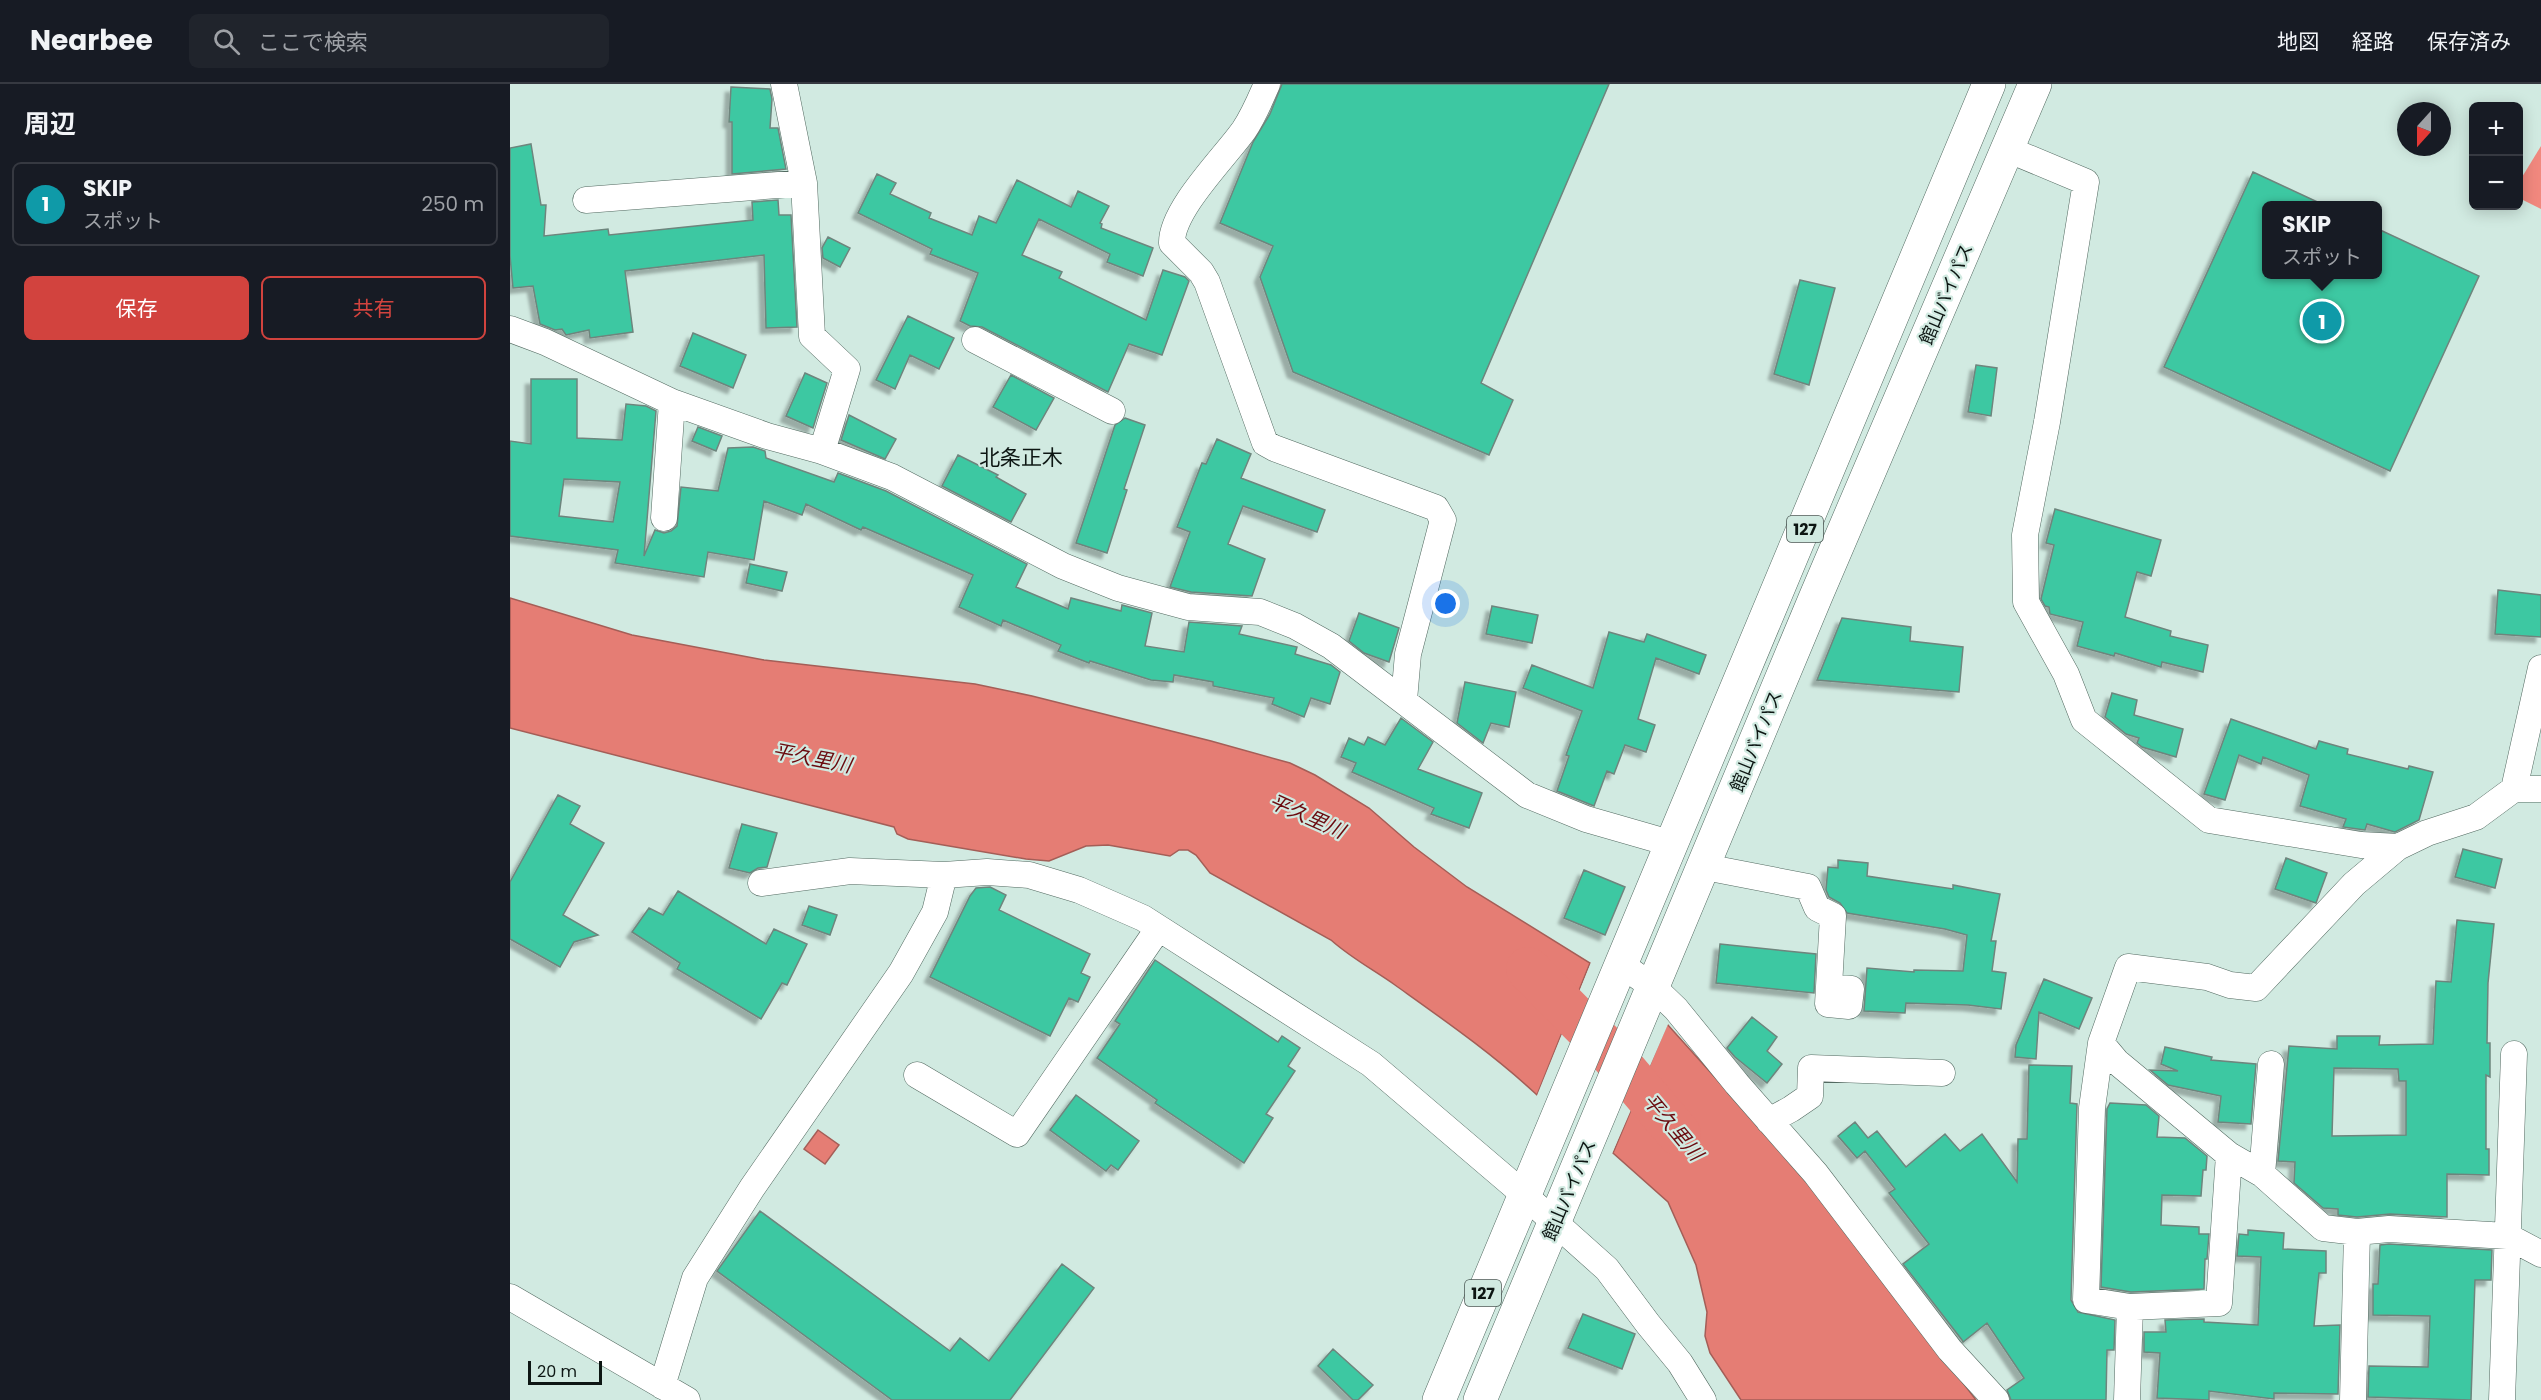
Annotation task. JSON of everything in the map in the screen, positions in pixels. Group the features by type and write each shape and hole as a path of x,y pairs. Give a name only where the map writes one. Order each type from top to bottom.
{"highway":[{"name":"館山バイパス","path":"1439,1400 1989,84"},
{"name":"館山バイパス","path":"1480,1400 1816,597 2035,84"}],"street":[{"path":"784,84 804,183 812,336 847,369 822,451"},
{"path":"1267,84 1243,130 1187,203 1177,222 1172,243 1201,272 1207,282 1265,443 1436,508 1443,520 1408,654 1404,700"},
{"path":"2007,149 2086,182 2047,422 2025,535 2026,602 2066,674 2084,720 2209,820 2361,845 2398,847"},
{"path":"586,200 804,183"},
{"path":"510,329 545,342 672,402 767,436 822,451 892,477 1063,566 1118,588 1188,607 1260,612 1295,626 1331,646 1527,795 1586,819 1673,844"},
{"path":"975,340 1112,411"},
{"path":"664,518 672,402"},
{"path":"2514,789 2541,668"},
{"path":"2229,1155 2219,1303 2130,1307 2086,1300 2092,1108 2101,1043 2128,967 2207,977 2230,985 2256,988 2354,884 2398,847 2427,833 2476,817 2514,789 2541,789"},
{"path":"1704,867 1808,887 1817,908 1833,916 1829,988"},
{"path":"761,883 850,871 944,876 987,872 1029,875 1079,890 1143,918 1371,1064 1526,1190 1607,1269 1680,1363 1703,1400"},
{"path":"662,1386 695,1278 752,1188 902,973 935,912 944,876"},
{"path":"917,1075 1017,1134 1158,929"},
{"path":"1620,969 1676,1009 1816,1174 1950,1350 1996,1400"},
{"path":"2101,1043 2117,1062 2229,1155 2262,1173 2323,1228 2357,1232 2390,1229 2507,1236 2541,1254"},
{"path":"2502,1400 2514,1054"},
{"path":"2262,1173 2271,1064"},
{"path":"1769,1121 1810,1096 1811,1068 1942,1073"},
{"path":"2352,1400 2357,1232"},
{"path":"510,1297 687,1400"},
{"path":"2127,1400 2130,1307"}],"shaded area":[{"path":"2541,146 2541,209 2523,200 2523,175"}],"water":[{"path":"510,598 632,635 764,660 975,684 1032,696 1290,763 1315,775 1369,808 1414,847 1467,887 1590,963 1537,1095 1468,1038 1346,953 1331,940 1210,873 1196,855 1188,850 1179,850 1170,856 1108,845 1086,846 1049,861 908,839 897,834 894,827 510,728"},
{"path":"1667,1024 1819,1193 1976,1400 1741,1400 1710,1353 1705,1336 1707,1312 1696,1265 1668,1202 1613,1153"},
{"path":"818,1130 839,1145 825,1164 804,1149"}],"pier":[{"path":"1592,960 1593,964 1539,1096 1536,1098"},
{"path":"1668,1021 1611,1156 1610,1151 1665,1023"}],"building":[{"path":"1282,84 1609,84 1481,383 1513,400 1489,455 1293,372 1260,277 1273,246 1220,223 1253,142 1270,114"},
{"path":"731,87 770,89 772,99 770,128 778,128 786,169 732,174 732,122 729,122"},
{"path":"531,144 541,205 546,205 544,236 608,229 609,235 753,220 752,202 778,200 779,215 791,215 797,327 766,328 764,255 625,271 633,332 590,338 589,330 566,335 562,329 555,330 540,324 533,286 513,288 510,256 510,148"},
{"path":"2253,172 2315,201 2262,201 2262,279 2382,279 2382,231 2479,276 2390,471 2164,367"},
{"path":"877,174 896,183 890,194 931,213 929,218 972,235 979,216 996,223 1017,180 1071,207 1078,191 1109,206 1100,223 1101,228 1153,248 1143,276 1107,262 1110,254 1039,219 1022,255 1062,272 1059,278 1146,320 1163,270 1185,277 1189,281 1162,355 1129,344 1108,392 982,327 970,326 960,321 978,273 930,254 932,249 858,213"},
{"path":"828,237 850,248 840,267 823,258 822,248"},
{"path":"1800,280 1835,288 1809,385 1774,374"},
{"path":"908,316 954,338 939,369 910,355 895,389 876,380"},
{"path":"693,333 746,355 733,388 680,366"},
{"path":"1976,365 1997,368 1991,416 1968,412"},
{"path":"805,373 827,383 813,428 786,416"},
{"path":"1011,375 1054,398 1036,430 993,407"},
{"path":"531,379 577,379 577,438 622,440 626,404 646,406 656,411 644,556 655,530 664,533 677,526 681,487 718,491 728,448 753,447 765,451 766,458 834,482 838,473 886,491 1027,564 1016,587 1068,609 1071,598 1121,611 1122,605 1152,613 1145,646 1184,652 1189,622 1242,626 1239,634 1297,647 1295,654 1331,665 1340,672 1330,704 1311,698 1304,717 1272,704 1274,698 1213,686 1213,682 1174,675 1173,682 1151,680 1090,661 1089,663 1058,651 1061,645 1003,620 1001,626 959,607 973,575 863,527 861,530 806,504 802,515 764,501 754,560 708,552 704,577 615,563 618,550 510,536 510,441 531,444","holes":["564,479 620,482 613,522 559,516"]},
{"path":"849,415 896,439 885,459 841,440"},
{"path":"1125,418 1145,425 1124,489 1127,490 1107,553 1076,543 1115,425"},
{"path":"698,427 722,436 716,451 692,441"},
{"path":"1217,439 1251,454 1241,478 1325,510 1317,532 1243,506 1228,544 1265,559 1252,596 1191,592 1170,587 1190,532 1177,527 1202,463 1206,464"},
{"path":"958,455 998,475 996,477 1026,494 1011,522 942,486"},
{"path":"2055,509 2161,540 2151,576 2137,572 2125,617 2171,631 2170,636 2208,645 2203,672 2162,662 2161,667 2115,653 2114,656 2077,646 2083,622 2050,614 2049,607 2045,606 2041,599 2054,545 2046,543"},
{"path":"750,564 787,572 782,591 746,583"},
{"path":"2498,590 2541,595 2541,637 2495,634"},
{"path":"1492,606 1538,615 1532,643 1486,634"},
{"path":"1359,613 1399,628 1389,662 1364,653 1349,641"},
{"path":"1842,618 1911,627 1910,641 1963,647 1959,692 1817,680"},
{"path":"1609,632 1644,642 1647,634 1706,655 1699,674 1656,658 1638,719 1655,725 1646,752 1625,745 1614,774 1607,771 1594,806 1557,791 1569,756 1566,755 1582,711 1523,688 1532,665 1593,688"},
{"path":"1465,682 1516,692 1509,727 1491,723 1483,743 1457,723"},
{"path":"2112,693 2137,700 2134,715 2183,729 2176,757 2142,747 2137,743 2139,738 2126,734 2105,717"},
{"path":"1401,718 1433,742 1418,769 1482,793 1469,828 1431,814 1434,808 1352,772 1356,763 1341,757 1349,738 1364,745 1368,737 1385,745"},
{"path":"2231,719 2316,749 2319,741 2348,749 2347,754 2408,769 2409,766 2433,772 2419,820 2395,832 2367,824 2365,830 2343,827 2346,819 2300,806 2309,775 2263,757 2261,764 2239,755 2225,800 2204,794"},
{"path":"558,795 580,806 570,824 604,843 563,915 598,935 574,942 560,967 510,939 510,882"},
{"path":"742,824 777,833 767,867 758,868 750,873 729,868"},
{"path":"2463,849 2502,859 2495,888 2455,877"},
{"path":"2286,858 2327,873 2316,903 2275,889"},
{"path":"1838,860 1868,863 1867,876 1953,889 1953,885 2000,894 1991,941 1996,941 1992,971 2006,973 2001,1009 1968,1005 1906,1003 1905,1013 1864,1011 1867,968 1914,972 1914,970 1963,971 1967,935 1945,929 1847,913 1840,903 1829,897 1826,890 1828,867 1838,868"},
{"path":"1584,870 1625,887 1605,935 1564,918"},
{"path":"990,887 1006,895 999,910 1090,954 1081,973 1090,977 1078,1002 1069,998 1050,1036 930,977 970,896 976,888"},
{"path":"678,891 766,944 774,929 807,944 787,985 782,983 761,1019 677,969 680,963 632,932 649,908 663,915"},
{"path":"809,906 837,915 830,935 802,925"},
{"path":"2457,920 2494,924 2488,983 2487,1043 2490,1043 2490,1077 2486,1075 2486,1149 2489,1149 2489,1175 2447,1174 2447,1217 2390,1214 2357,1217 2338,1215 2338,1209 2323,1208 2294,1183 2295,1162 2278,1161 2289,1046 2337,1049 2337,1036 2380,1036 2379,1045 2433,1044 2436,981 2451,982","holes":["2334,1068 2398,1069 2399,1081 2406,1081 2406,1135 2332,1136"]},
{"path":"1720,944 1816,954 1814,993 1716,983"},
{"path":"1155,960 1278,1042 1282,1036 1300,1048 1288,1066 1295,1071 1266,1114 1273,1118 1244,1163 1155,1103 1157,1100 1097,1058 1120,1024 1115,1021"},
{"path":"2044,979 2092,998 2079,1029 2039,1012 2036,1059 2015,1057 2016,1045"},
{"path":"1752,1017 1777,1037 1767,1051 1782,1064 1767,1083 1727,1048"},
{"path":"2165,1047 2212,1057 2211,1060 2256,1064 2251,1124 2218,1122 2221,1096 2168,1085 2150,1070 2178,1071 2161,1064"},
{"path":"2029,1065 2072,1066 2070,1103 2077,1104 2071,1300 2078,1312 2115,1320 2114,1350 2107,1350 2106,1400 2011,1400 2007,1390 2024,1378 1987,1323 1963,1342 1903,1264 1929,1244 1889,1193 1895,1189 1865,1151 1857,1158 1838,1136 1855,1122 1868,1138 1877,1131 1906,1167 1945,1134 1960,1151 1982,1134 2017,1182 2018,1139 2027,1139"},
{"path":"1076,1095 1139,1141 1118,1170 1111,1165 1106,1171 1050,1130"},
{"path":"2110,1103 2146,1105 2159,1116 2157,1137 2185,1138 2207,1156 2206,1170 2203,1170 2201,1196 2162,1195 2161,1225 2199,1227 2199,1234 2209,1234 2204,1289 2131,1292 2101,1287 2107,1109"},
{"path":"760,1211 950,1351 960,1338 989,1361 1062,1264 1094,1288 1010,1400 892,1400 717,1271"},
{"path":"2248,1230 2284,1233 2283,1249 2326,1251 2326,1273 2319,1273 2314,1326 2340,1325 2338,1394 2274,1393 2274,1399 2209,1391 2209,1400 2157,1398 2160,1353 2144,1352 2144,1332 2166,1332 2165,1320 2204,1319 2204,1322 2258,1325 2261,1257 2237,1256 2239,1234 2248,1235"},
{"path":"2380,1245 2492,1250 2491,1280 2475,1280 2471,1400 2368,1397 2369,1366 2428,1367 2430,1316 2373,1315 2373,1284 2378,1284"},
{"path":"1583,1314 1635,1334 1622,1369 1568,1348"},
{"path":"1333,1349 1373,1385 1358,1400 1353,1400 1318,1366"}],"waterway":[{"name":"平久里川","path":"1528,969 1606,1048 1679,1134"}],"place":[{"name":"SKIP","path":"2322,321"}],"district":[{"name":"北条正木","path":"1021,457"}]}
